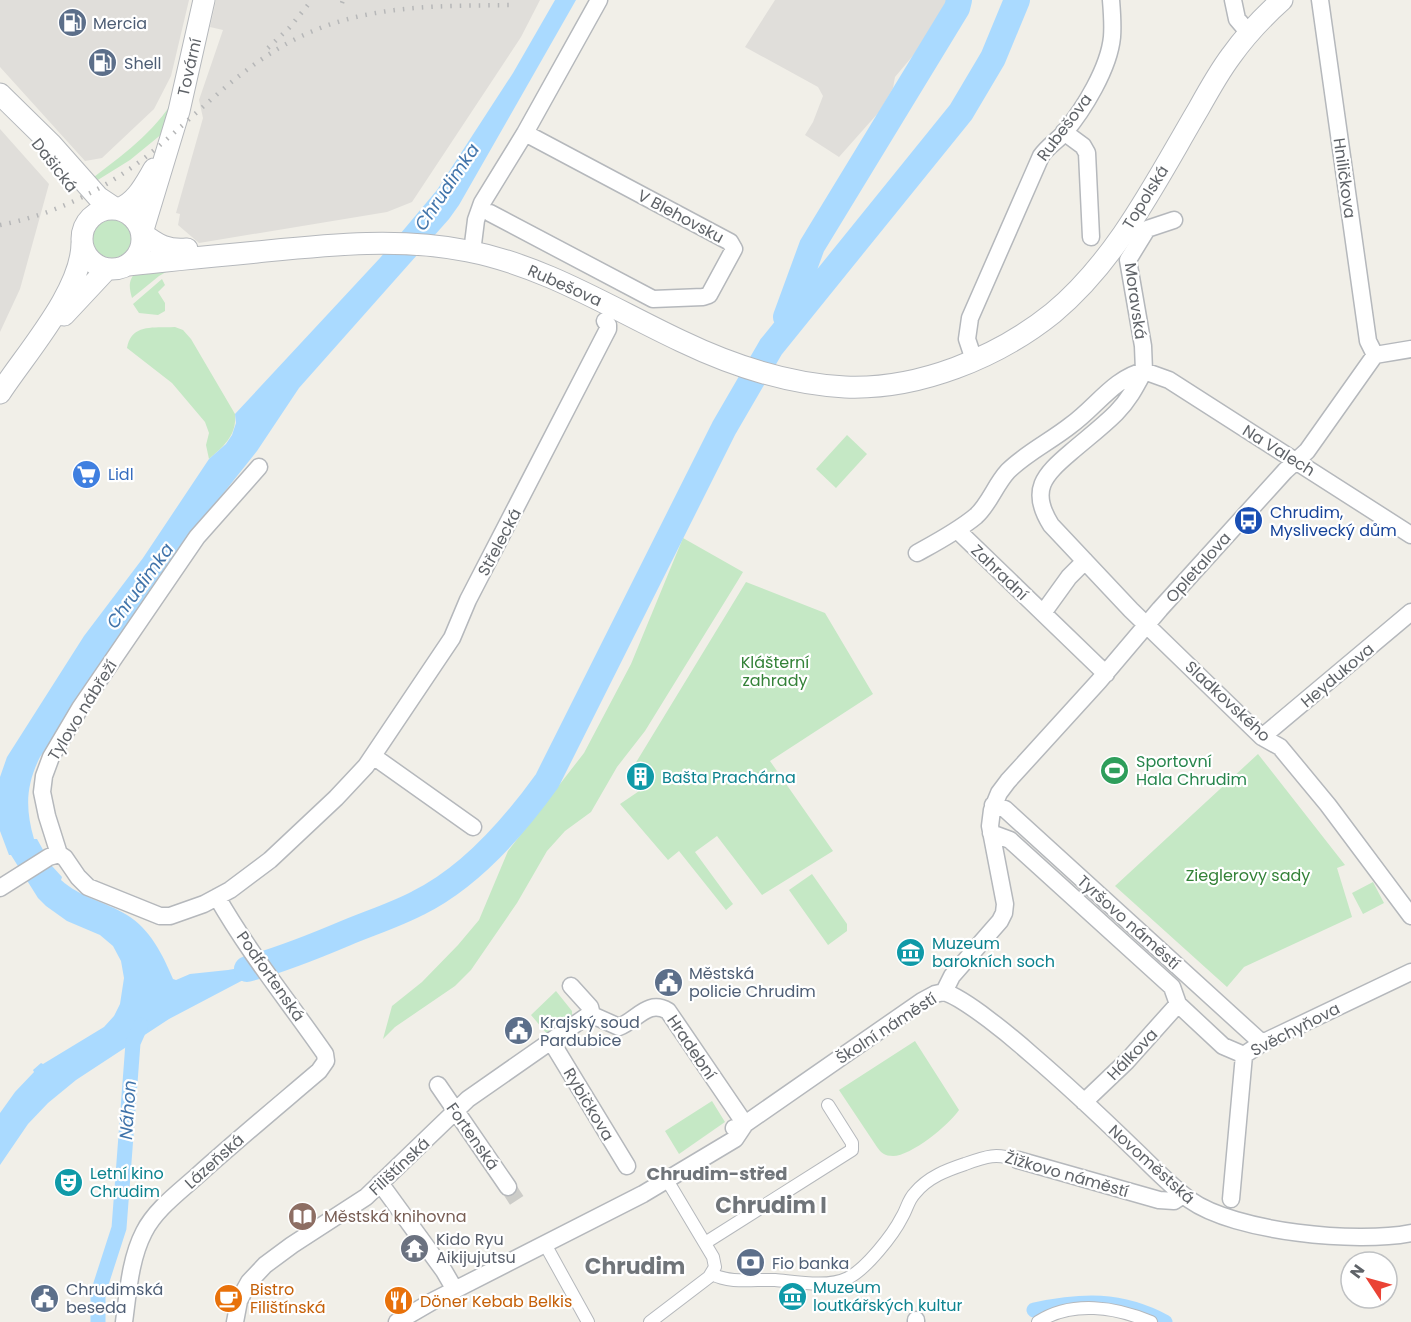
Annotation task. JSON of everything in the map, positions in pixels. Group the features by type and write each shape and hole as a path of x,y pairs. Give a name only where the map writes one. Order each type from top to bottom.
{"street":[{"name":"Tovární","path":"142,233 172,134 204,0"},
{"path":"472,246 478,212 482,203 525,133 599,0"},
{"name":"Rubešova","path":"142,233 160,246 173,250 313,236 435,240 532,257 643,315 704,338 726,353 789,373 864,375 972,354 967,339 968,326 991,266 1041,156 1064,132 1106,64 1112,38 1111,0"},
{"path":"1233,0 1235,16 1246,30"},
{"name":"Topolská","path":"972,354 1052,300 1083,268 1127,205 1208,74 1270,0"},
{"name":"Topolská","path":"1246,30 1281,0"},
{"name":"Hniličkova","path":"1320,0 1368,341 1375,355"},
{"name":"Dašická","path":"5,100 51,144 98,197 117,209"},
{"name":"Dašická","path":"5,100 83,201 87,215 83,236"},
{"path":"1064,132 1083,146 1087,153 1091,237"},
{"name":"V Blehovsku","path":"490,213 656,300 708,295 734,249 730,242 525,133"},
{"name":"Tovární","path":"117,209 129,204 137,195 172,134"},
{"path":"0,393 67,293 81,260 87,221 107,209 117,209 133,217 142,233 140,251 118,267 27,355"},
{"name":"Moravská","path":"1144,370 1143,346 1128,260 1147,229 1174,220"},
{"path":"83,236 85,252 91,261 118,267"},
{"name":"Rubešova","path":"118,267 378,238"},
{"name":"Střelecká","path":"154,914 170,916 217,897 270,860 336,798 373,756 452,638 468,600 608,329 605,321"},
{"path":"1375,355 1411,349"},
{"name":"Opletalova","path":"993,805 1008,781 1106,674 1284,471 1307,451 1375,355"},
{"path":"917,553 957,530 982,511 1006,473 1016,464 1073,424 1119,381 1144,370"},
{"name":"Na Valech","path":"1144,370 1169,380 1411,535"},
{"name":"Sladkovského","path":"1144,370 1130,398 1117,412 1048,471 1040,495 1042,511 1051,525 1147,625 1262,737 1280,747 1411,916"},
{"name":"Tylovo nábřeží","path":"154,914 88,887 78,877 68,861 54,856 42,792 44,776 51,757 80,708 197,537 259,467"},
{"name":"Zahradní","path":"957,530 1106,674"},
{"name":"Zahradní","path":"1043,613 1069,577 1085,561"},
{"name":"Heydukova","path":"1262,737 1411,612"},
{"path":"373,756 473,827"},
{"name":"Školní náměstí","path":"397,1322 684,1171 729,1130 745,1124 922,1001 944,992 952,976 1000,921 1004,913 1004,891 991,833 990,819 993,805"},
{"name":"Tyršovo náměstí","path":"993,805 1005,809 1262,1043"},
{"name":"Tyršovo náměstí","path":"991,833 1010,840 1172,987 1178,1004 1223,1046 1244,1055"},
{"path":"0,888 54,856"},
{"name":"Podfortenská","path":"217,897 278,989 326,1054"},
{"name":"Svěchyňova","path":"1231,1199 1244,1055 1262,1043 1411,972"},
{"path":"571,986 590,1007 592,1015"},
{"name":"Novoměstská","path":"944,992 1012,1038 1183,1195 1199,1206 1228,1218 1299,1233 1356,1238 1408,1239"},
{"name":"Hálkova","path":"1084,1102 1127,1061 1178,1004"},
{"name":"Hradební","path":"592,1015 619,1027 653,1007 660,1007 668,1011 745,1124"},
{"name":"Filištínská","path":"235,1322 239,1301 244,1291 265,1265 286,1248 366,1197 456,1110 551,1041 587,1016 592,1015"},
{"name":"Rybičkova","path":"551,1041 627,1167"},
{"name":"Lázeňská","path":"124,1322 134,1263 143,1234 152,1220 165,1205 234,1143 319,1071 326,1061 326,1054"},
{"name":"Fortenská","path":"438,1085 508,1187"},
{"path":"705,1243 852,1150 852,1143 828,1105"},
{"name":"Žižkovo náměstí","path":"712,1274 738,1280 813,1283 841,1281 854,1275 863,1266 902,1218 915,1192 945,1171 993,1155 1004,1155 1160,1200 1174,1201 1183,1195"},
{"path":"650,1322 712,1274 715,1265 705,1243 667,1180"},
{"path":"380,1183 444,1271 452,1292"},
{"path":"546,1245 588,1322"},
{"path":"1042,1319 1086,1308 1105,1308 1151,1322"}],"shaded area":[{"path":"0,0 189,0 171,76 154,109 102,158 85,161 0,67"},
{"path":"216,0 540,0 521,37 412,202 387,212 199,243 178,225 180,214 176,213 203,118 199,100 223,30 210,27"},
{"path":"775,0 946,0 943,13 932,33 895,77 893,88 879,112 839,157 805,135 813,122 823,96 818,87 745,47"},
{"path":"0,129 49,184 20,289 0,332"}],"green space":[{"path":"174,99 163,133 130,160 93,183 90,180 147,133"},
{"path":"112,220 126,225 131,239 126,253 112,258 98,253 93,239 98,225"},
{"path":"173,268 159,276 132,298 130,284 136,272"},
{"path":"162,279 165,285 158,292 165,303 165,311 158,315 139,313 133,304"},
{"path":"175,327 183,330 191,339 235,414 232,434 209,459 206,445 209,433 205,422 172,383 127,348 133,334 145,328"},
{"path":"847,435 867,454 836,488 816,469"},
{"path":"683,538 743,572 645,731 617,767 591,812 565,831 547,851 517,903 471,970 455,986 395,1027 383,1039 392,1006 422,982 479,920 508,851 584,753 631,664"},
{"name":"Klášterní zahrady","path":"746,582 825,613 873,694 770,761 833,851 762,895 717,836 695,852 733,904 726,910 679,851 668,860 620,804 651,783 653,776 649,768 640,765 632,769"},
{"name":"Zieglerovy sady","path":"1258,754 1345,865 1337,868 1352,917 1244,967 1227,987 1115,886"},
{"path":"812,874 847,924 847,931 828,945 789,890"},
{"path":"1373,882 1384,903 1363,914 1352,893"},
{"path":"556,991 572,1011 572,1015 548,1035 531,1015"},
{"path":"915,1041 959,1110 938,1131 910,1151 893,1156 884,1154 839,1090"},
{"path":"712,1101 725,1122 679,1154 665,1131"}],"water":[{"name":"Chrudimka","path":"555,0 576,0 459,205 299,388 257,451 191,534 40,757 32,777 28,807 34,839 37,839 52,866 62,877 61,880 77,891 118,910 135,921 155,943 173,979 176,980 190,974 279,961 169,1019 76,1080 48,1103 28,1124 0,1165 0,1113 41,1063 43,1064 104,1027 114,1016 120,1004 124,978 121,961 113,946 100,935 67,921 46,906 9,855 0,831 0,777 7,757 84,636 143,558 209,459 226,444 232,435 236,423 235,414 380,258 437,190 513,73"}],"waterway":[{"path":"786,317 812,246 957,8 959,0"},
{"path":"247,969 297,953 418,903 473,866 520,816 547,781 724,428 771,347 961,112 993,58 1017,0"},
{"name":"Náhon","path":"98,1322 98,1293 119,1228 133,1043 141,1025"},
{"name":"Náhon","path":"1034,1310 1068,1304 1101,1303 1132,1309 1165,1322"}],"tunnel":[{"path":"508,1187 519,1204"}],"railway":[{"path":"268,48 289,28 312,0"},
{"path":"0,225 58,208 113,180 147,156 246,71 289,42 313,31 337,22 387,11 412,8 514,5"}],"place":[{"name":"Mercia","path":"72,23"},
{"name":"Shell","path":"103,63"},
{"name":"Lidl","path":"87,474"},
{"name":"Chrudim, Myslivecký dům","path":"1249,521"},
{"name":"Sportovní Hala Chrudim","path":"1115,770"},
{"name":"Bašta Prachárna","path":"641,777"},
{"name":"Muzeum barokních soch","path":"911,952"},
{"name":"Městská policie Chrudim","path":"668,982"},
{"name":"Krajský soud Pardubice","path":"519,1031"},
{"name":"Letní kino Chrudim","path":"69,1182"},
{"name":"Městská knihovna","path":"303,1216"},
{"name":"Kido Ryu Aikijujutsu","path":"415,1248"},
{"name":"Fio banka","path":"751,1263"},
{"name":"Muzeum loutkářských kultur","path":"792,1296"},
{"name":"Chrudimská beseda","path":"45,1298"},
{"name":"Bistro Filištínská","path":"229,1298"},
{"name":"Döner Kebab Belkis","path":"399,1301"}],"district":[{"name":"Chrudim-střed","path":"717,1174"},
{"name":"Chrudim I","path":"771,1205"},
{"name":"Chrudim","path":"635,1266"}]}
